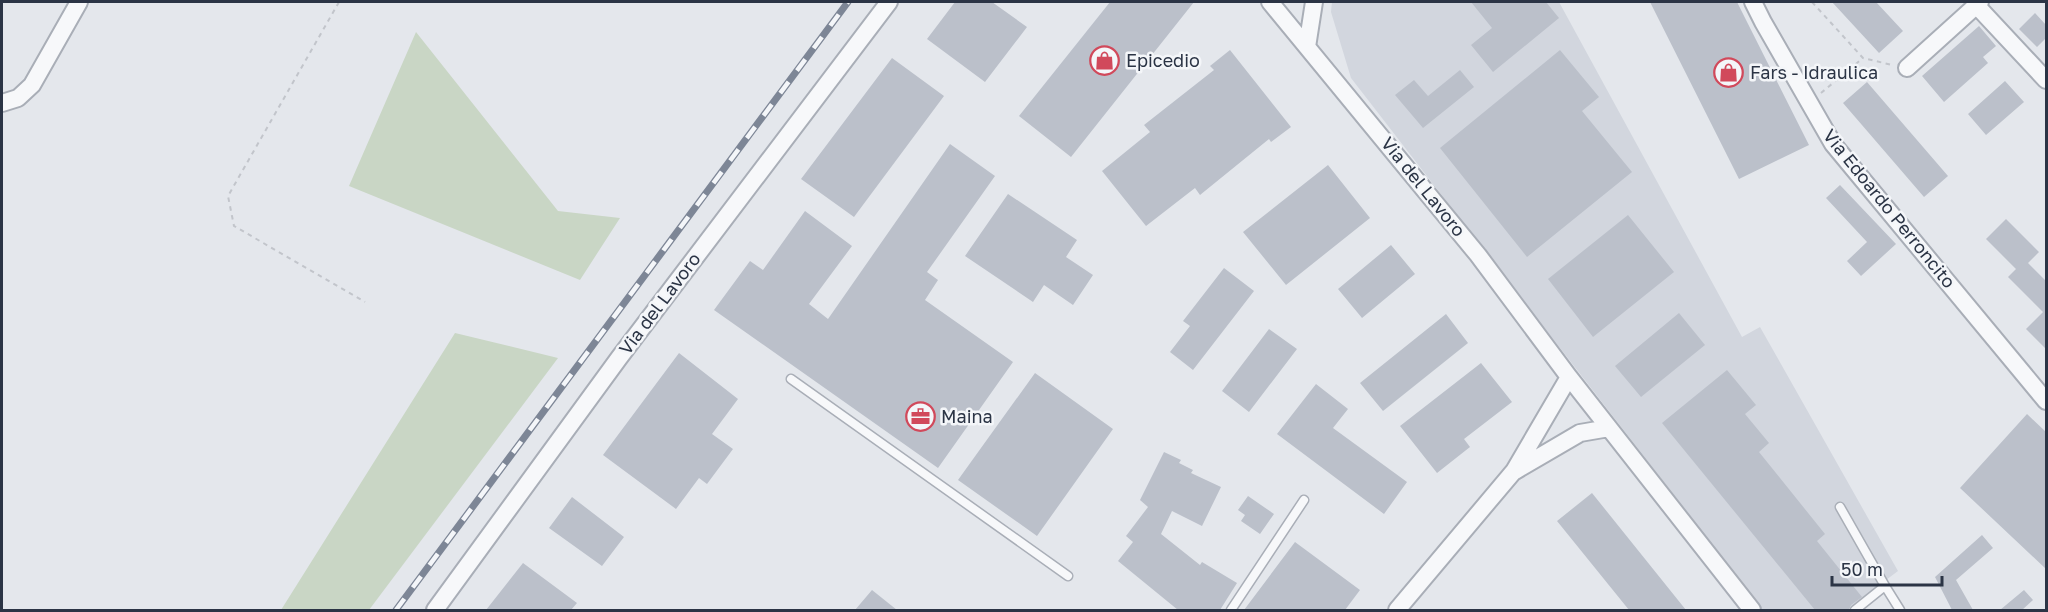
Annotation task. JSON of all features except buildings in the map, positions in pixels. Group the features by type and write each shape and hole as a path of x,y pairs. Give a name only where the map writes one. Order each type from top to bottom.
{"street":[{"path":"2,103 18,98 32,85 79,2"},
{"name":"Via del Lavoro","path":"435,610 620,358 889,2"},
{"name":"Via del Lavoro","path":"1270,2 1478,255 1569,377 1752,610"},
{"path":"1307,47 1314,2"},
{"name":"Via Edoardo Perroncito","path":"1753,2 1833,144 2046,401"},
{"path":"1907,68 1978,3 2046,80"},
{"path":"1397,610 1514,471 1569,377"},
{"path":"1514,471 1580,433 1609,428"}],"lane":[{"path":"791,380 1068,576"},
{"path":"1231,610 1304,500"},
{"path":"1840,507 1900,610"},
{"path":"1855,610 1885,586"}],"path":[{"path":"339,2 228,196 234,226 365,302"},
{"path":"1812,2 1863,58 1907,68"},
{"path":"1809,103 1863,58"}],"shaded area":[{"path":"1332,2 1559,2 1742,337 1760,327 1898,571 1846,610 1763,610 1351,78 1331,12"}],"green space":[{"path":"416,32 558,211 620,218 580,280 349,186"},
{"path":"455,333 558,358 369,610 281,610"}],"railway":[{"path":"396,610 848,2"}],"place":[{"name":"Epicedio","path":"1105,61"},
{"name":"Fars - Idraulica","path":"1729,73"},
{"name":"Maina","path":"920,417"}]}
